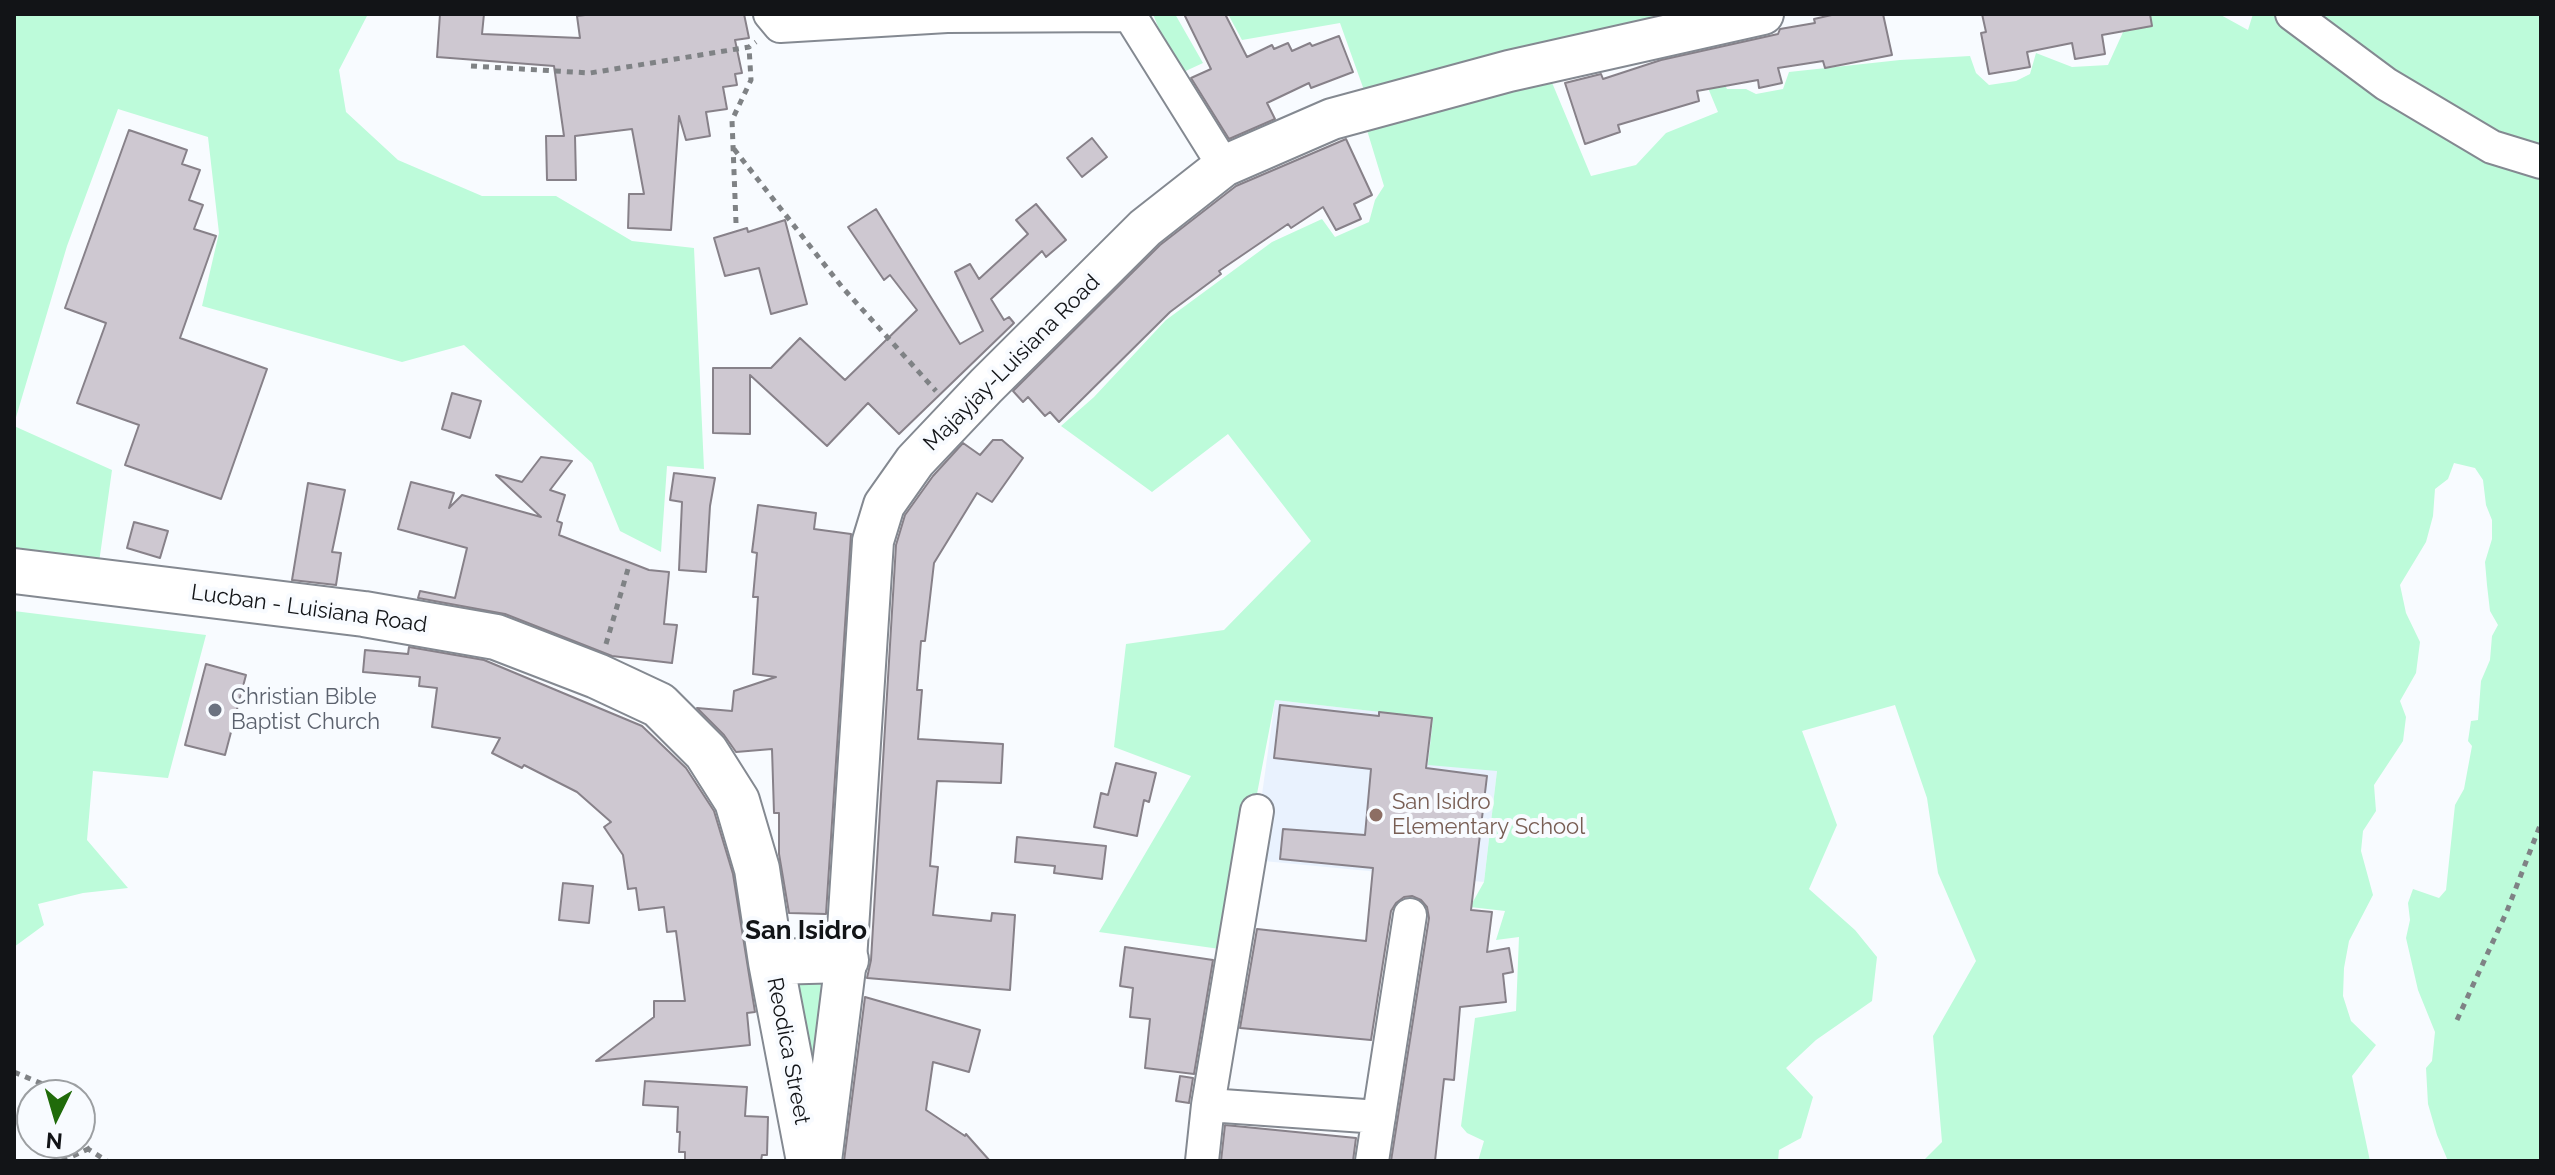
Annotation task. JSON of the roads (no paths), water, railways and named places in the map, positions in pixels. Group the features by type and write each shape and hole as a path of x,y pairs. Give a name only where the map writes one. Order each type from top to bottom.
{"main road":[{"name":"Lucban - Luisiana Road","path":"14,571 364,614 496,637 597,676"},
{"name":"Reodica Street","path":"597,676 659,705 706,752 737,801 757,869 771,962 809,1161"},
{"path":"771,962 846,960"}],"street":[{"name":"Majayjay-Luisiana Road","path":"821,1161 846,960 873,541 884,505 915,461 1145,228 1224,166 1332,119 1509,71 1763,14"},
{"path":"2292,14 2386,84 2492,147 2541,162"},
{"path":"775,20 1129,15 1224,166"},
{"path":"1202,1161 1208,1105 1257,811"},
{"path":"1372,1161 1410,915"},
{"path":"1208,1105 1379,1117"}],"place":[{"name":"Christian Bible Baptist Church","path":"215,710"},
{"name":"San Isidro Elementary School","path":"1376,815"}],"district":[{"name":"San Isidro","path":"806,931"}]}
